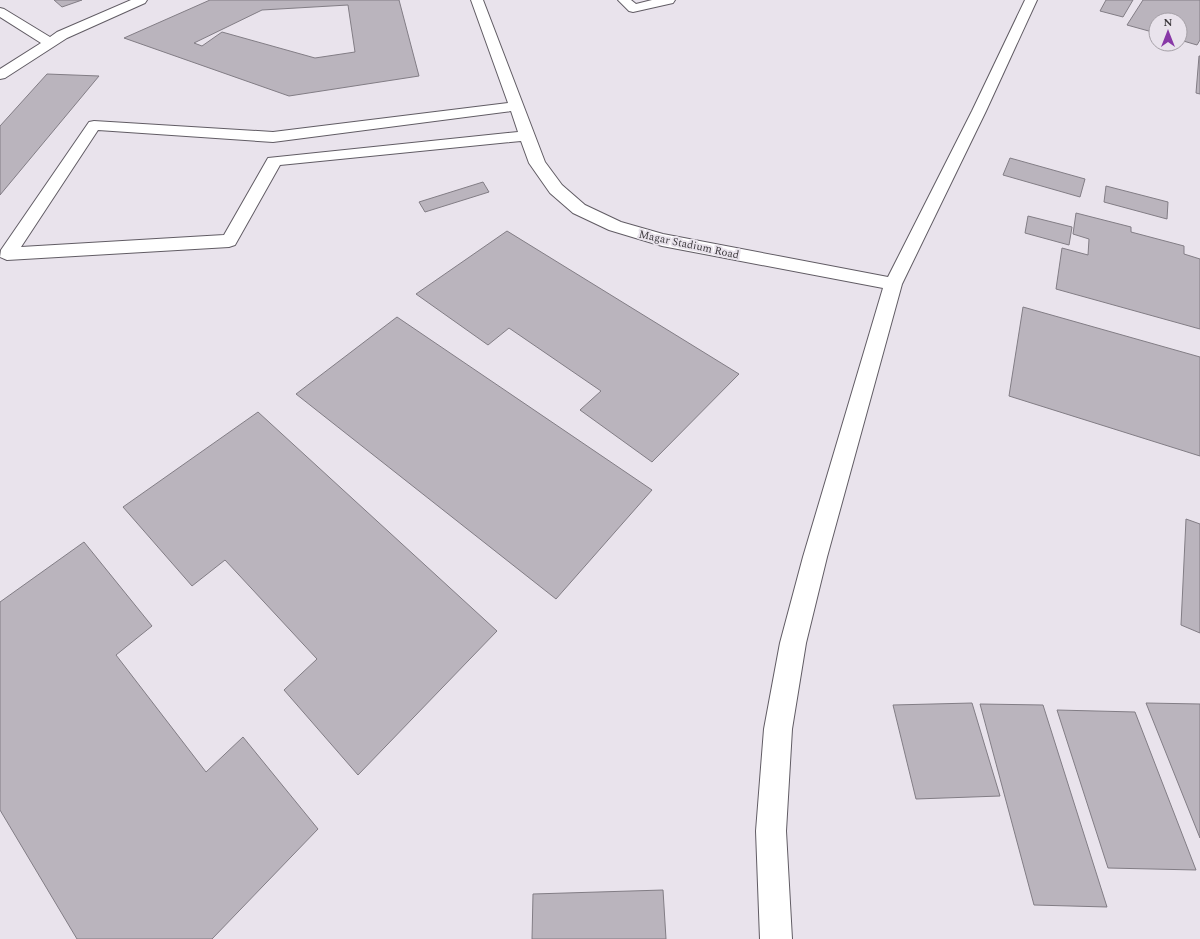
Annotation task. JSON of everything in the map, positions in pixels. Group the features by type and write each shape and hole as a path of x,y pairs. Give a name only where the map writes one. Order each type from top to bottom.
{"street":[{"path":"0,74 62,35 141,0"},
{"name":"Magar Stadium Road","path":"477,0 537,163 556,188 579,209 614,226 662,240 893,284"},
{"path":"624,0 633,8 669,0"},
{"path":"776,939 771,831 778,729 792,651 815,557 893,284 979,111 1031,0"},
{"path":"0,12 50,43"},
{"path":"273,137 274,161 229,241 7,254 94,125 273,137 517,106"},
{"path":"274,161 527,136"}],"building":[{"path":"54,0 82,0 62,7"},
{"path":"210,0 399,0 419,76 289,96 124,38","holes":["348,5 355,52 315,58 222,32 202,46 194,43 262,10"]},
{"path":"1106,0 1133,0 1123,17 1100,11"},
{"path":"1143,0 1200,0 1200,40 1197,45 1188,42 1188,12 1148,12 1148,31 1127,25"},
{"path":"1200,56 1200,94 1196,93"},
{"path":"47,74 99,76 0,195 0,126"},
{"path":"1010,158 1085,179 1080,197 1003,175"},
{"path":"483,182 489,192 425,212 419,202"},
{"path":"1106,186 1168,202 1167,219 1104,202"},
{"path":"1076,213 1131,227 1131,232 1184,246 1184,254 1200,259 1200,329 1056,289 1062,248 1088,255 1089,239 1073,234"},
{"path":"1028,216 1072,227 1069,245 1025,233"},
{"path":"507,231 739,374 652,462 580,410 601,391 509,328 488,345 416,294"},
{"path":"1023,307 1200,357 1200,456 1009,396"},
{"path":"397,317 652,490 556,599 296,394"},
{"path":"258,412 497,631 358,775 284,690 317,659 225,560 192,586 123,507"},
{"path":"1186,519 1200,524 1200,633 1181,625"},
{"path":"84,542 152,626 116,655 206,772 243,737 318,829 212,939 77,939 0,810 0,602"},
{"path":"972,703 1000,796 916,799 893,705"},
{"path":"1146,703 1200,704 1200,838"},
{"path":"980,704 1043,705 1107,907 1034,905"},
{"path":"1057,710 1135,712 1196,870 1108,868"},
{"path":"663,890 666,939 532,939 533,894"}]}
